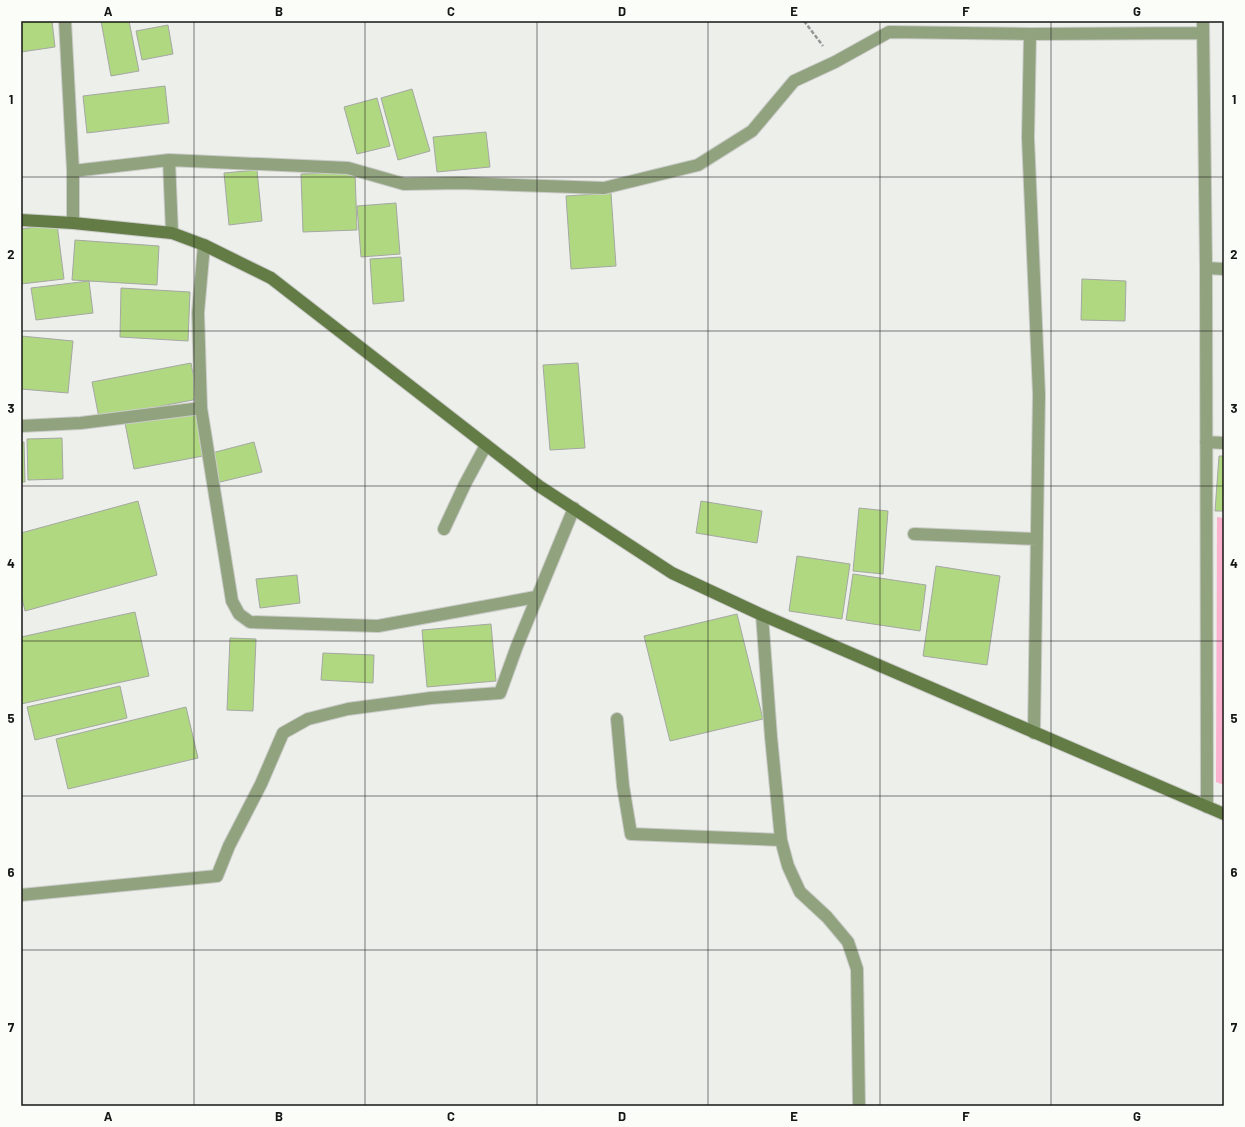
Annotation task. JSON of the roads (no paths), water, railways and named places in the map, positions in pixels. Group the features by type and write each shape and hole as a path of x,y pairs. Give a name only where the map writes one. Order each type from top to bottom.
{"street":[{"path":"65,21 73,171 73,223"},
{"path":"73,171 169,160 348,168 404,184 461,183 604,188 698,165 752,131 794,82 836,62 889,32 1030,34 1203,27 1206,268 1207,807"},
{"path":"1030,34 1028,138 1039,394 1034,733"},
{"path":"169,160 172,233"},
{"path":"21,220 73,223 172,233 204,245 271,278 539,486 672,573 762,615 1224,814"},
{"path":"204,245 198,314 201,408 232,601 239,614 250,622 378,626 536,597"},
{"path":"1206,268 1224,269"},
{"path":"21,426 81,423 201,408"},
{"path":"1206,442 1224,443"},
{"path":"444,529 465,484 486,445"},
{"path":"21,895 216,876 229,846 261,784 283,733 308,719 348,709 431,698 500,692 536,597 574,508"},
{"path":"914,534 1037,539"},
{"path":"762,615 771,737 781,840 788,866 800,892 827,917 848,942 857,969 860,1106"},
{"path":"617,719 623,786 631,834 781,840"}]}
